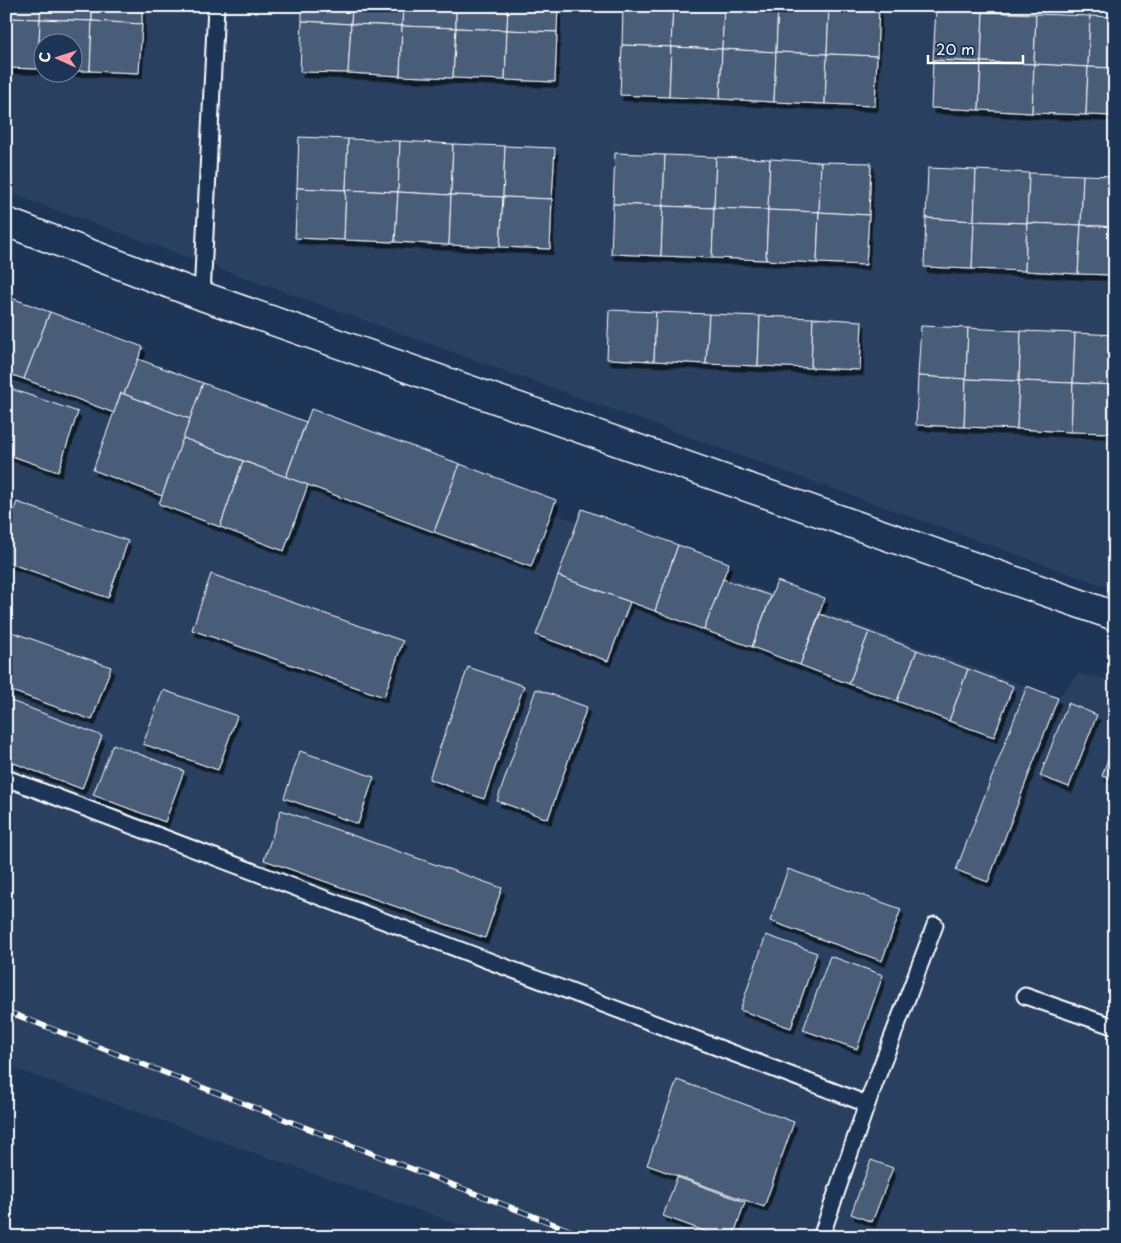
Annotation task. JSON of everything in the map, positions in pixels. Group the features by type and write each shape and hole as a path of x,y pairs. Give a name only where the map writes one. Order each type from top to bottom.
{"street":[{"path":"6,222 202,296 1115,616"}],"lane":[{"path":"202,296 216,6"},
{"path":"6,778 868,1104"},
{"path":"821,1237 935,925"},
{"path":"1025,996 1115,1027"}],"shaded area":[{"path":"6,6 1115,6 1115,590 6,192"},
{"path":"6,313 1058,698 1078,674 1115,680 1115,1237 495,1237 6,1066"}],"building":[{"path":"6,6 41,6 40,19 6,18"},
{"path":"41,6 92,6 92,21 40,19"},
{"path":"92,6 142,6 142,24 92,21"},
{"path":"302,6 352,6 351,24 302,21"},
{"path":"352,6 403,6 402,26 351,24"},
{"path":"403,6 456,6 456,28 402,26"},
{"path":"456,6 508,6 507,30 456,28"},
{"path":"508,6 558,6 557,32 507,30"},
{"path":"623,6 673,6 671,47 622,45"},
{"path":"673,6 724,6 722,49 671,47"},
{"path":"724,6 778,6 776,52 722,49"},
{"path":"778,6 829,6 827,54 776,52"},
{"path":"829,6 879,6 877,56 827,54"},
{"path":"936,9 983,12 981,62 933,60"},
{"path":"983,12 1036,14 1034,64 981,62"},
{"path":"1036,14 1090,16 1088,67 1034,64"},
{"path":"1090,16 1115,17 1115,68 1088,67"},
{"path":"6,18 40,19 39,32 32,32 32,69 6,68"},
{"path":"40,19 92,21 90,71 82,71 82,32 39,32"},
{"path":"92,21 142,24 139,73 90,71"},
{"path":"302,21 351,24 348,73 300,72"},
{"path":"351,24 402,26 400,76 348,73"},
{"path":"402,26 456,28 453,78 400,76"},
{"path":"456,28 507,30 505,80 453,78"},
{"path":"507,30 557,32 555,82 505,80"},
{"path":"622,45 671,47 669,97 620,95"},
{"path":"671,47 722,49 720,99 669,97"},
{"path":"722,49 776,52 774,102 720,99"},
{"path":"776,52 827,54 825,104 774,102"},
{"path":"827,54 877,56 875,106 825,104"},
{"path":"933,60 981,62 979,110 931,108"},
{"path":"981,62 1034,64 1032,113 979,110"},
{"path":"1034,64 1088,67 1086,115 1032,113"},
{"path":"1088,67 1115,68 1115,116 1086,115"},
{"path":"299,137 348,139 346,190 297,188"},
{"path":"348,139 400,141 398,192 346,190"},
{"path":"400,141 453,144 451,195 398,192"},
{"path":"453,144 505,146 503,197 451,195"},
{"path":"505,146 555,148 552,199 503,197"},
{"path":"615,153 665,155 663,206 613,204"},
{"path":"665,155 716,157 714,208 663,206"},
{"path":"716,157 770,159 768,210 714,208"},
{"path":"770,159 821,162 819,212 768,210"},
{"path":"821,162 871,163 869,215 819,212"},
{"path":"928,168 976,170 974,221 926,218"},
{"path":"976,170 1029,173 1027,223 974,221"},
{"path":"1029,173 1083,175 1081,225 1027,223"},
{"path":"1083,175 1115,176 1115,227 1081,225"},
{"path":"297,188 346,190 344,240 295,238"},
{"path":"346,190 398,192 395,242 344,240"},
{"path":"398,192 451,195 449,245 395,242"},
{"path":"451,195 503,197 500,247 449,245"},
{"path":"503,197 552,199 550,249 500,247"},
{"path":"613,204 663,206 661,256 611,254"},
{"path":"663,206 714,208 712,258 661,256"},
{"path":"714,208 768,210 766,260 712,258"},
{"path":"768,210 819,212 817,263 766,260"},
{"path":"819,212 869,215 866,265 817,263"},
{"path":"926,218 974,221 972,269 924,267"},
{"path":"974,221 1027,223 1025,271 972,269"},
{"path":"1027,223 1081,225 1078,274 1025,271"},
{"path":"1081,225 1115,227 1115,275 1078,274"},
{"path":"6,296 50,312 24,379 6,373"},
{"path":"609,310 656,312 654,361 607,359"},
{"path":"50,312 143,347 124,394 121,393 114,413 24,379"},
{"path":"656,312 709,314 706,364 654,361"},
{"path":"709,314 760,316 758,366 706,364"},
{"path":"760,316 813,318 811,368 758,366"},
{"path":"813,318 862,321 860,370 811,368"},
{"path":"921,326 968,328 966,379 918,376"},
{"path":"968,328 1021,331 1019,381 966,379"},
{"path":"1021,331 1075,333 1073,383 1019,381"},
{"path":"1075,333 1115,335 1115,385 1073,383"},
{"path":"138,359 203,383 190,419 124,394"},
{"path":"918,376 966,379 964,427 916,425"},
{"path":"966,379 1019,381 1017,429 964,427"},
{"path":"1019,381 1073,383 1071,432 1017,429"},
{"path":"203,383 306,422 286,477 183,438"},
{"path":"1073,383 1115,385 1115,433 1071,432"},
{"path":"6,387 78,412 58,472 6,454"},
{"path":"121,393 190,419 162,496 93,470"},
{"path":"311,409 460,464 434,532 286,477"},
{"path":"183,438 243,461 220,527 159,504"},
{"path":"243,461 308,485 284,551 220,527"},
{"path":"460,464 556,500 531,567 434,532"},
{"path":"17,502 128,541 108,598 6,562 6,534"},
{"path":"582,509 678,545 655,611 558,576"},
{"path":"678,545 729,563 704,630 655,611"},
{"path":"211,574 403,641 384,697 192,630"},
{"path":"558,576 630,602 608,661 536,635"},
{"path":"723,579 771,596 752,647 704,630"},
{"path":"777,581 825,598 800,665 752,647"},
{"path":"820,614 869,632 849,684 800,665"},
{"path":"6,630 111,667 92,720 6,689"},
{"path":"869,632 917,650 897,701 849,684"},
{"path":"917,650 968,669 949,721 897,701"},
{"path":"468,667 524,686 484,799 429,779"},
{"path":"968,669 1013,686 994,737 949,721"},
{"path":"1027,686 1058,698 988,882 956,870"},
{"path":"536,689 587,707 548,819 497,801"},
{"path":"163,690 237,716 218,770 143,744"},
{"path":"6,699 102,736 82,789 6,760"},
{"path":"1068,703 1097,715 1069,787 1040,776"},
{"path":"1115,740 1115,780 1102,776"},
{"path":"113,744 184,771 165,822 93,795"},
{"path":"300,751 374,777 358,824 284,798"},
{"path":"281,810 502,888 485,938 264,860"},
{"path":"788,869 901,909 882,961 770,921"},
{"path":"766,935 817,953 791,1028 740,1010"},
{"path":"830,956 883,975 857,1049 803,1030"},
{"path":"677,1080 794,1122 764,1207 647,1165"},
{"path":"871,1160 893,1168 872,1222 851,1214"},
{"path":"677,1177 745,1202 733,1237 721,1237 663,1216"}],"railway":[{"path":"6,1011 587,1237"}]}
